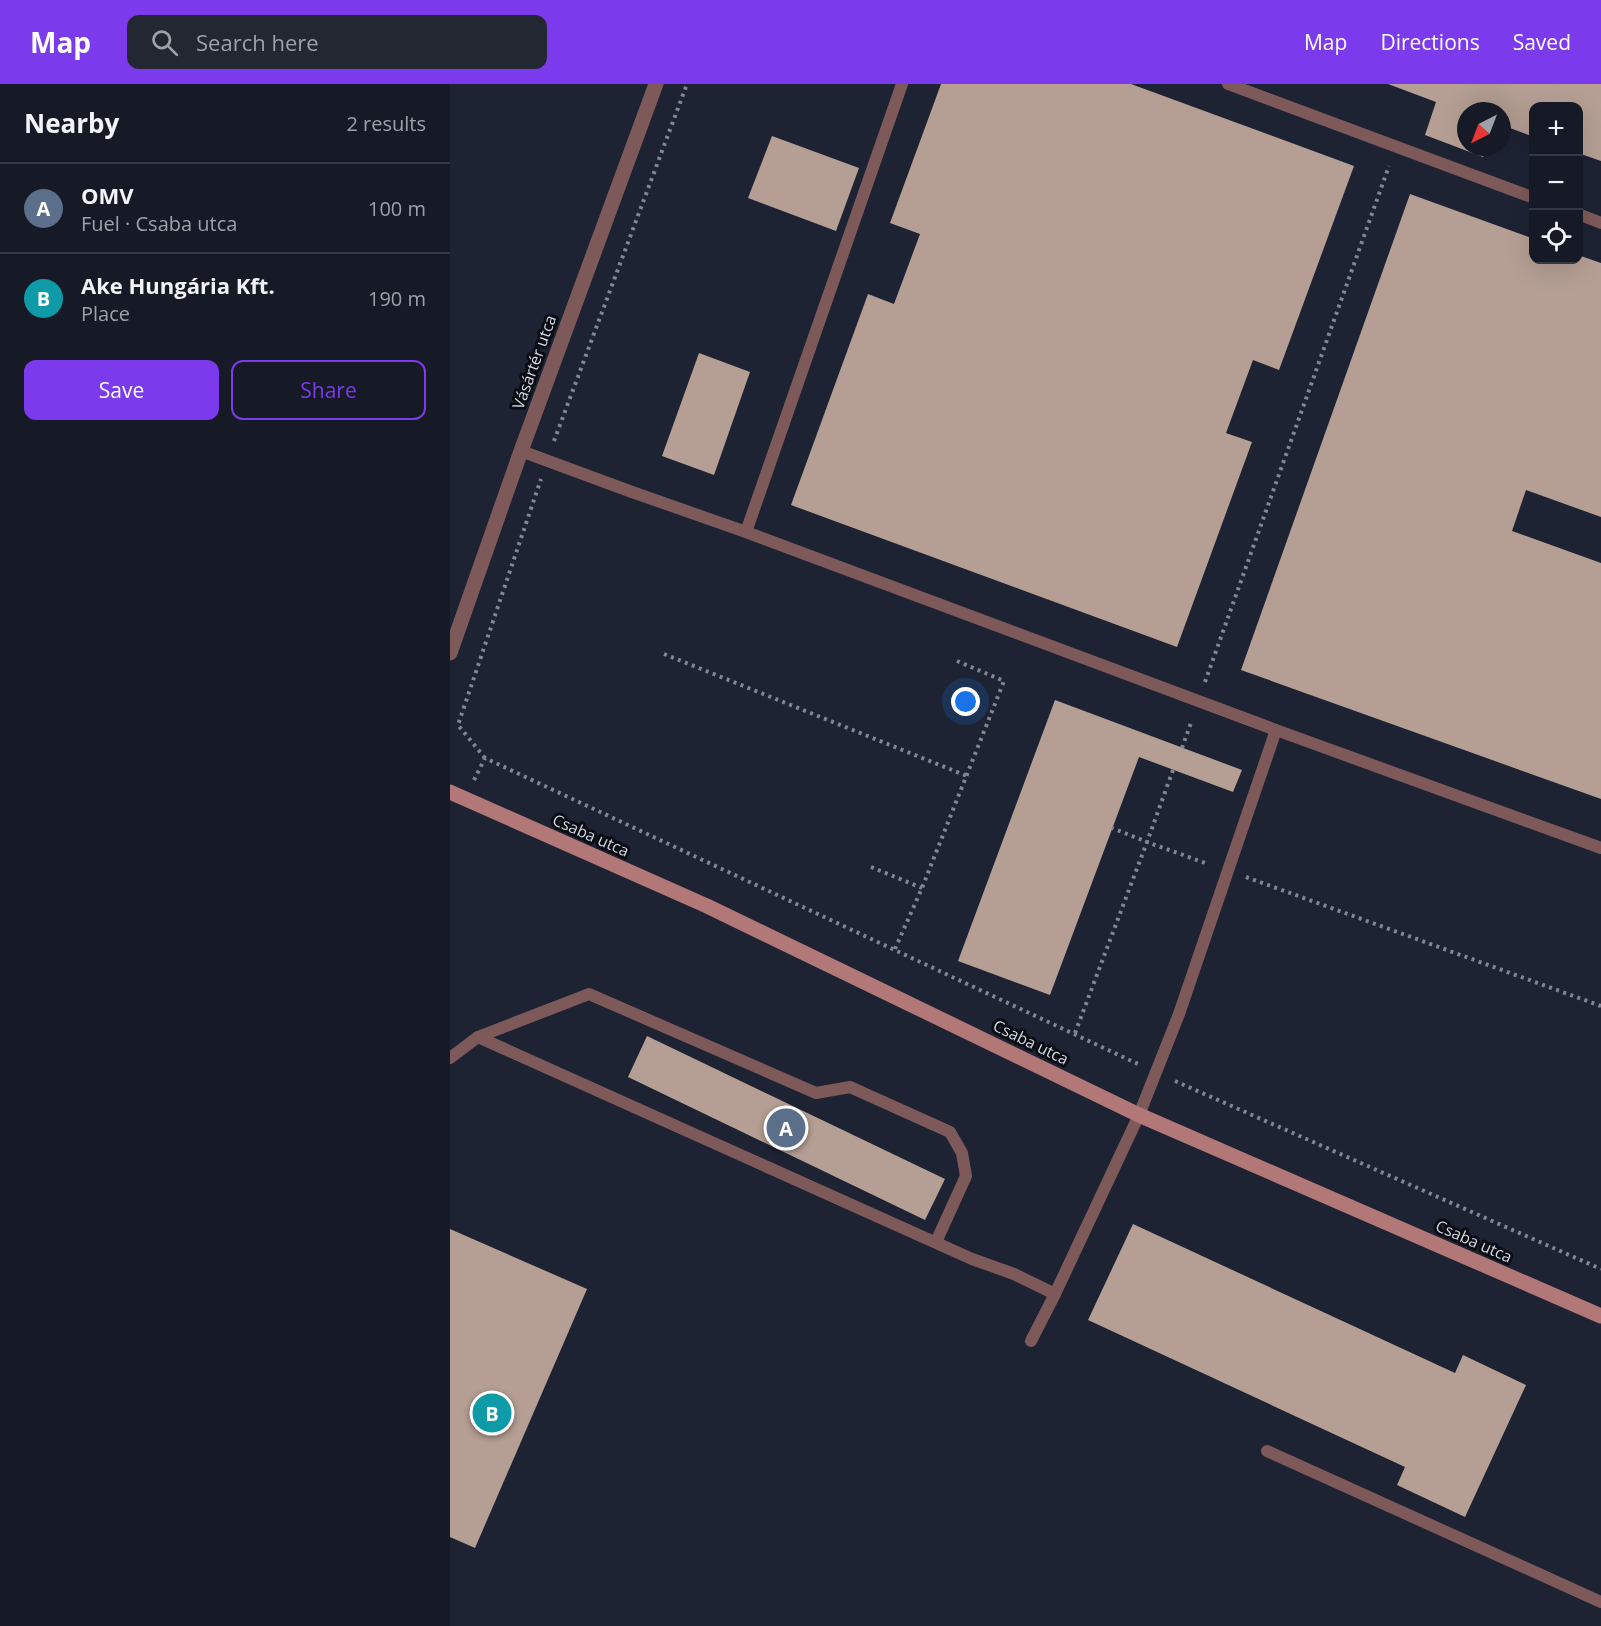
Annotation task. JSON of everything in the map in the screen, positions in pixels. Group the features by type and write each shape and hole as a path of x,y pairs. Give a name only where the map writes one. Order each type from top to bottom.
{"street":[{"name":"Vásártér utca","path":"450,653 520,451 656,84"},
{"name":"Csaba utca","path":"450,792 707,906 1139,1115 1601,1316"}],"lane":[{"path":"746,532 902,84"},
{"path":"1228,84 1529,197"},
{"path":"1583,216 1601,222"},
{"path":"520,451 746,532 1276,730 1601,848"},
{"path":"1031,1341 1139,1115 1179,1014 1276,730"},
{"path":"450,1058 478,1037 590,994 816,1093 850,1087 950,1132 962,1153 966,1176 936,1242"},
{"path":"478,1037 1055,1294"},
{"path":"1267,1451 1601,1602"}],"path":[{"path":"687,84 547,462 458,725 485,758 1155,1072 1601,1269"},
{"path":"1182,748 1396,148"},
{"path":"664,654 966,776"},
{"path":"895,949 922,888 1004,681 957,662"},
{"path":"465,798 485,758"},
{"path":"1075,1033 1173,770"},
{"path":"1112,828 1601,1006"},
{"path":"871,867 922,888"}],"building":[{"path":"941,84 1131,84 1354,166 1279,370 1253,360 1226,433 1252,442 1177,647 791,505 868,294 894,304 920,234 890,223"},
{"path":"1388,84 1601,84 1601,161 1583,155 1583,102 1529,102 1529,135 1511,128 1511,102 1457,102 1457,147 1425,135 1436,102"},
{"path":"772,136 859,168 836,231 748,198"},
{"path":"1410,194 1529,237 1529,264 1583,264 1583,257 1601,263 1601,517 1526,490 1512,531 1601,563 1601,799 1241,670"},
{"path":"699,353 750,372 714,475 662,456"},
{"path":"1055,700 1242,770 1233,792 1139,757 1050,995 958,961"},
{"path":"647,1036 945,1179 925,1220 628,1077"},
{"path":"1133,1224 1455,1373 1463,1355 1526,1385 1465,1517 1397,1485 1405,1467 1088,1320"},
{"path":"450,1229 587,1289 475,1548 450,1537"}],"place":[{"name":"OMV","path":"786,1128"},
{"name":"Ake Hungária Kft.","path":"492,1413"}]}
